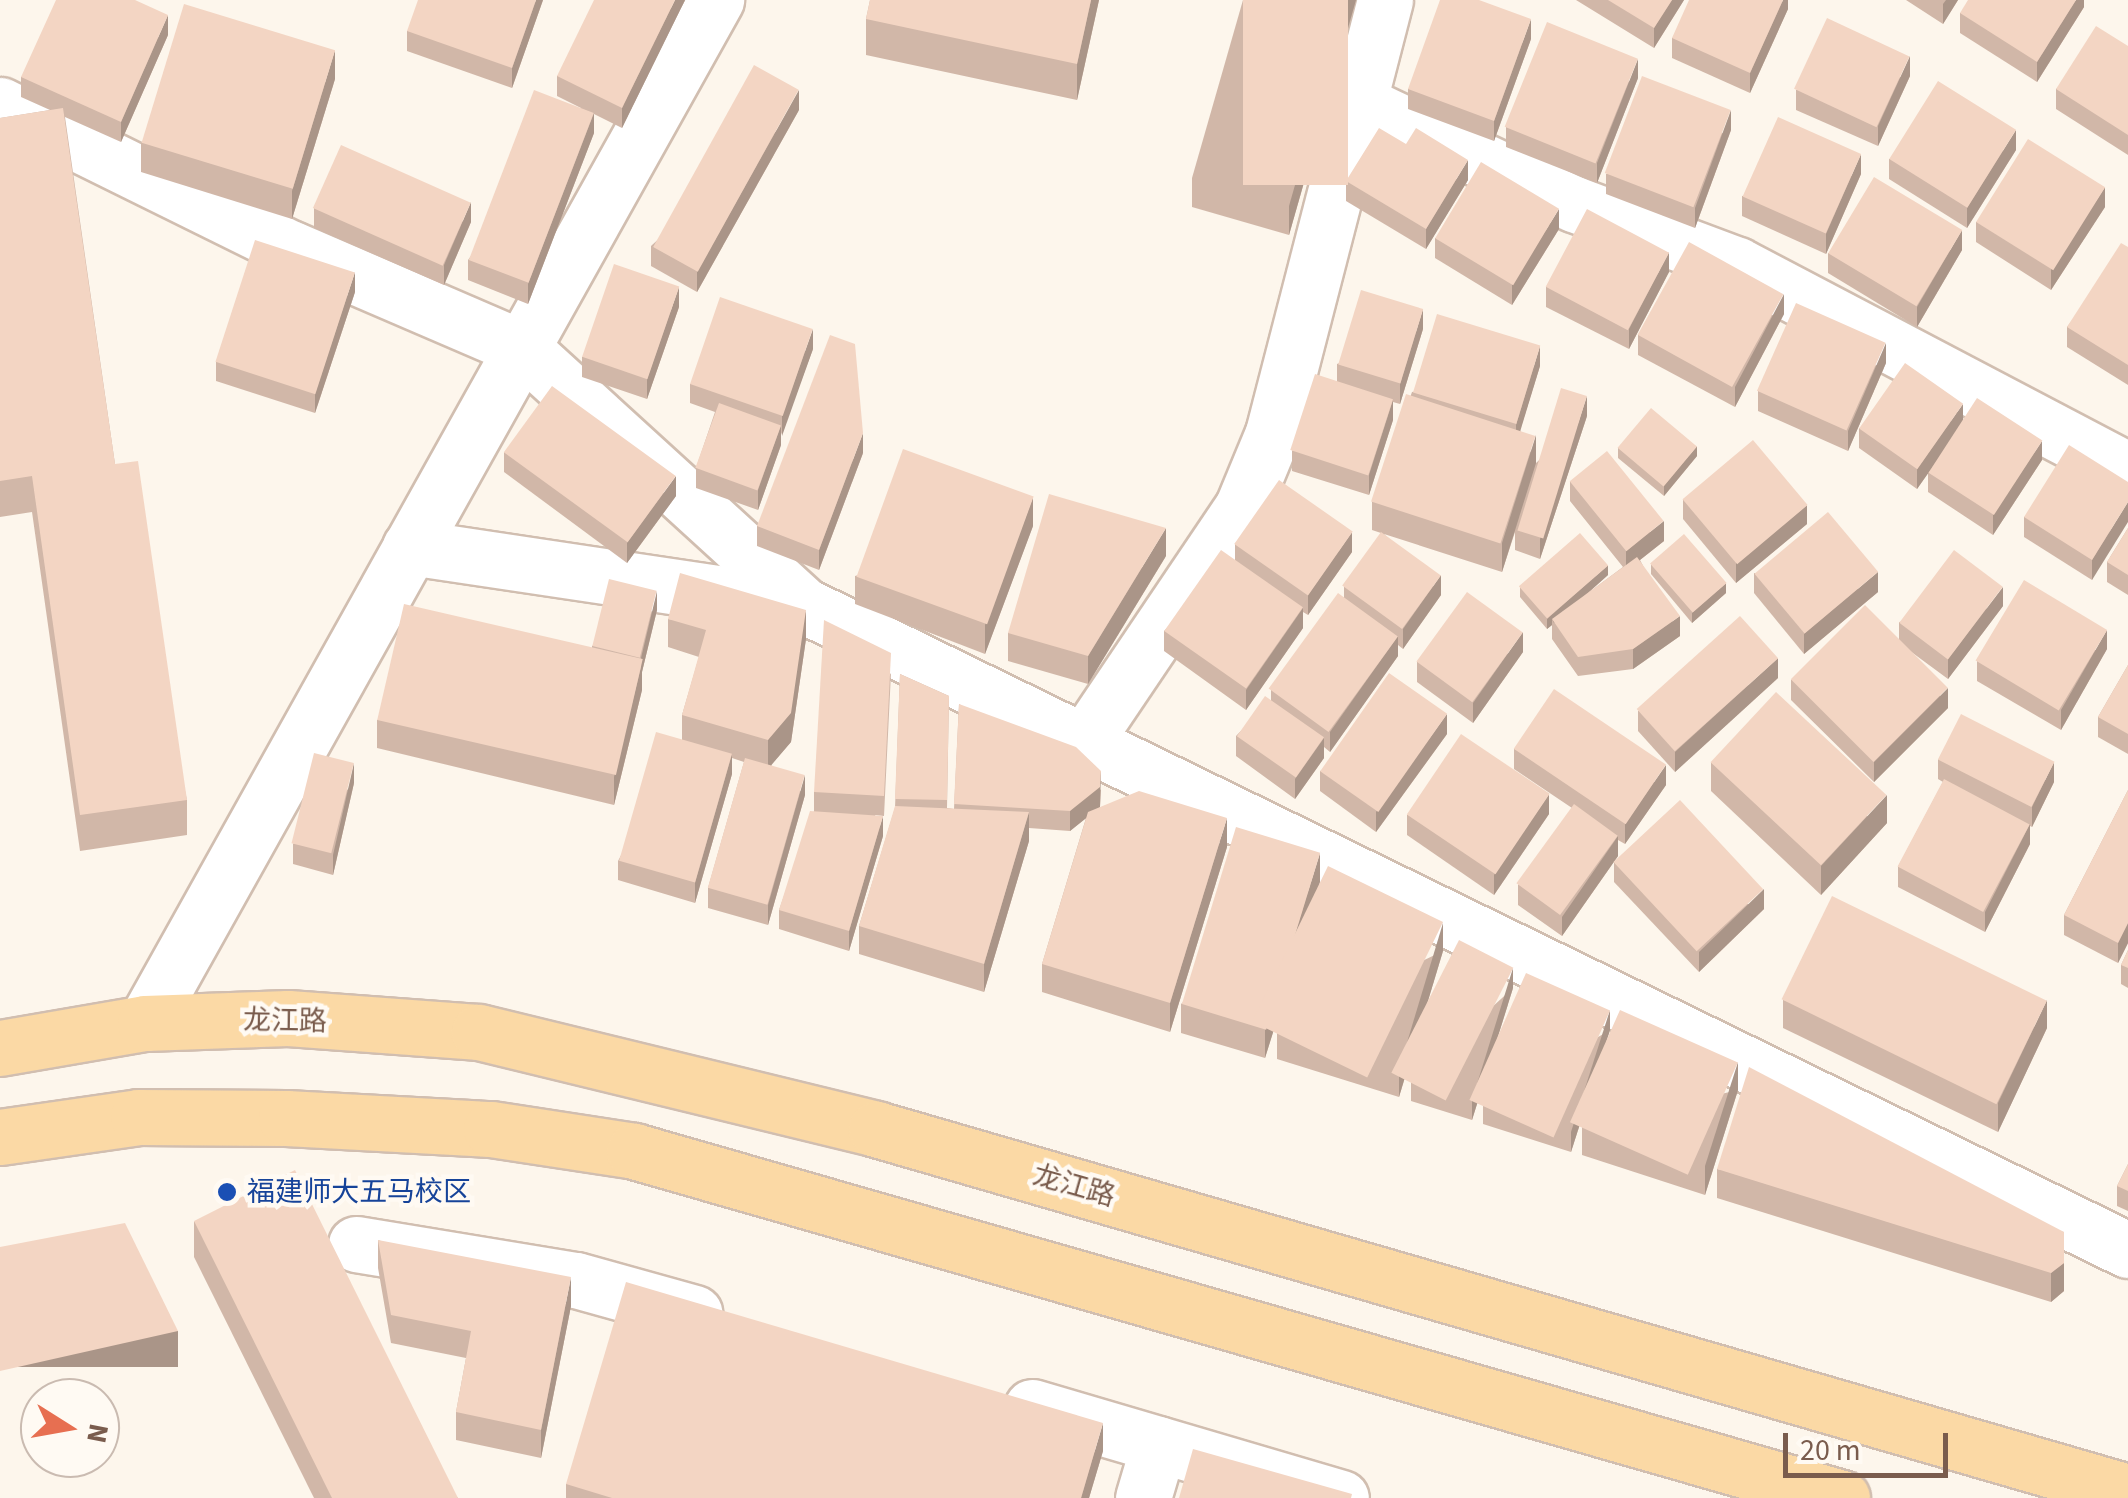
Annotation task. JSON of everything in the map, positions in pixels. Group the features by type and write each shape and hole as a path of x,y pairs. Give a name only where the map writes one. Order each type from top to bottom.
{"main road":[{"name":"龙江路","path":"0,1048 145,1023 288,1018 479,1032 667,1072 2128,1492"},
{"path":"0,1137 138,1117 286,1118 491,1129 634,1151 1842,1498"}],"street":[{"path":"145,1023 716,0"},
{"path":"1084,742 1248,493 1273,432 1385,0"},
{"path":"1356,101 1574,204 1737,266 2128,470"},
{"path":"0,104 292,248 451,310 522,348 805,606 2128,1250"},
{"path":"410,548 805,606"},
{"path":"356,1244 576,1280 743,1326"},
{"path":"983,1394 1341,1498"},
{"path":"1143,1498 1158,1444"}],"building":[{"path":"56,0 135,0 168,15 121,122 21,77"},
{"path":"418,0 536,0 512,68 407,31"},
{"path":"594,0 675,0 622,108 557,76"},
{"path":"870,0 1091,0 1077,64 866,19"},
{"path":"1243,0 1348,0 1348,185 1243,185"},
{"path":"1440,0 1479,0 1531,19 1494,121 1408,89"},
{"path":"1608,0 1672,0 1654,28"},
{"path":"1689,0 1783,0 1750,73 1672,38"},
{"path":"1968,0 2076,0 2037,62 1960,13"},
{"path":"184,4 335,50 293,189 142,143"},
{"path":"1827,18 1909,56 1877,127 1794,89"},
{"path":"1547,22 1638,59 1596,163 1505,127"},
{"path":"2096,26 2128,46 2128,135 2056,89"},
{"path":"754,65 799,90 698,272 653,247"},
{"path":"1642,76 1731,110 1693,207 1605,173"},
{"path":"1938,81 2016,130 1967,208 1889,159"},
{"path":"534,90 594,113 529,283 469,260"},
{"path":"63,108 115,464 138,461 187,800 80,815 32,476 0,481 0,118"},
{"path":"1778,117 1861,154 1826,233 1743,196"},
{"path":"1379,128 1406,144 1416,128 1468,160 1426,229 1346,181"},
{"path":"2028,139 2105,187 2053,270 1976,222"},
{"path":"341,145 471,203 443,266 313,208"},
{"path":"1481,162 1559,209 1513,285 1435,238"},
{"path":"1874,177 1962,230 1916,306 1828,253"},
{"path":"1587,209 1669,253 1628,330 1546,287"},
{"path":"255,240 355,272 315,394 215,362"},
{"path":"1689,242 1783,294 1732,387 1638,335"},
{"path":"2121,243 2128,247 2128,365 2067,327"},
{"path":"614,264 679,286 647,379 582,357"},
{"path":"1361,290 1423,309 1400,384 1338,365"},
{"path":"720,297 813,329 783,416 690,384"},
{"path":"1796,303 1886,343 1846,431 1757,391"},
{"path":"1437,314 1540,346 1516,424 1413,392"},
{"path":"830,335 855,344 863,433 819,550 757,526"},
{"path":"1905,363 1963,404 1917,469 1859,429"},
{"path":"1315,374 1393,399 1368,475 1290,450"},
{"path":"552,386 676,476 628,542 504,452"},
{"path":"1561,388 1587,396 1543,538 1517,530"},
{"path":"1406,394 1535,436 1500,543 1371,501"},
{"path":"1977,398 2042,440 1994,515 1929,473"},
{"path":"719,403 781,426 757,490 695,468"},
{"path":"1651,408 1697,447 1664,486 1618,448"},
{"path":"1753,440 1808,505 1737,564 1683,499"},
{"path":"2069,445 2128,482 2128,502 2092,560 2024,517"},
{"path":"903,449 1034,497 987,624 856,577"},
{"path":"1607,451 1664,521 1626,551 1570,481"},
{"path":"1279,480 1353,532 1308,596 1234,544"},
{"path":"1049,494 1166,528 1088,656 1008,633"},
{"path":"1828,512 1878,572 1805,633 1754,574"},
{"path":"2128,528 2128,575 2107,562"},
{"path":"1381,532 1441,575 1402,629 1342,585"},
{"path":"1580,533 1608,565 1547,619 1519,586"},
{"path":"1684,534 1727,583 1693,613 1650,564"},
{"path":"1221,550 1303,607 1246,688 1164,631"},
{"path":"1954,550 2003,587 1948,659 1899,623"},
{"path":"1637,557 1680,616 1633,649 1578,657 1552,619"},
{"path":"680,573 806,610 791,713 768,740 682,715 706,630 668,619"},
{"path":"609,579 657,591 640,658 592,646"},
{"path":"2024,580 2107,630 2059,711 1976,661"},
{"path":"1467,592 1523,633 1472,702 1416,662"},
{"path":"1338,593 1398,636 1329,732 1269,688"},
{"path":"404,604 643,659 616,775 377,720"},
{"path":"1865,605 1948,688 1873,762 1791,679"},
{"path":"1740,616 1778,658 1675,751 1637,709"},
{"path":"824,620 891,653 884,796 814,792"},
{"path":"2128,665 2128,734 2098,717"},
{"path":"1389,673 1447,714 1378,812 1320,771"},
{"path":"900,674 949,696 947,800 895,799"},
{"path":"1554,689 1666,764 1626,824 1514,749"},
{"path":"1776,692 1886,795 1821,865 1711,762"},
{"path":"1265,696 1324,737 1296,777 1237,736"},
{"path":"959,704 1076,747 1101,771 1100,787 1070,811 954,804"},
{"path":"1961,714 2055,762 2031,807 1938,759"},
{"path":"656,732 732,754 695,883 619,861"},
{"path":"1461,734 1550,794 1495,874 1407,814"},
{"path":"314,753 354,763 331,853 292,843"},
{"path":"745,758 805,775 767,905 708,888"},
{"path":"1944,779 2030,825 1983,912 1898,866"},
{"path":"2128,790 2128,923 2118,943 2064,915"},
{"path":"1139,791 1227,818 1170,1003 1042,964 1088,812"},
{"path":"1680,800 1763,889 1697,951 1613,862"},
{"path":"1574,804 1618,836 1560,915 1516,883"},
{"path":"895,806 1029,812 984,964 859,926"},
{"path":"810,811 883,816 849,931 779,910"},
{"path":"1236,827 1320,853 1266,1030 1182,1004"},
{"path":"1328,866 1443,922 1367,1078 1252,1021"},
{"path":"1832,896 2047,1001 1996,1104 1782,999"},
{"path":"1459,940 1513,968 1446,1100 1391,1073"},
{"path":"2128,950 2128,968 2121,965"},
{"path":"1526,973 1610,1010 1554,1137 1469,1100"},
{"path":"1620,1010 1738,1062 1688,1175 1570,1122"},
{"path":"1749,1067 2064,1232 2064,1263 2051,1273 1717,1169"},
{"path":"2128,1164 2128,1191 2117,1186"},
{"path":"295,1170 458,1498 332,1498 194,1221"},
{"path":"125,1223 178,1331 0,1371 0,1247"},
{"path":"378,1240 571,1277 541,1430 456,1412 471,1331 391,1315"},
{"path":"626,1282 1103,1423 1081,1498 612,1498 566,1484"},
{"path":"1193,1449 1352,1494 1351,1498 1179,1498"}],"place":[{"name":"福建师大五马校区","path":"227,1192"}]}
